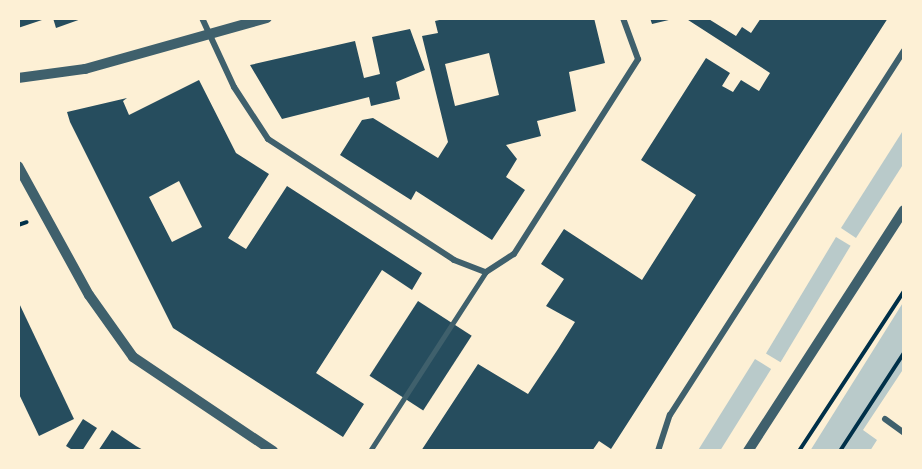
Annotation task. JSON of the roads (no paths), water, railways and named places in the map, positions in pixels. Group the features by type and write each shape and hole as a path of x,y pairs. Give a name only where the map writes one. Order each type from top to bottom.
{"street":[{"path":"202,18 268,139 454,260 486,272 514,254 638,59 623,18"},
{"path":"18,78 85,69 208,32 267,18"},
{"path":"658,451 670,415 904,51"},
{"path":"18,166 88,295 133,357 273,451"},
{"path":"748,451 904,210"},
{"path":"885,419 904,433"}],"lane":[{"path":"370,451 486,272"}]}
